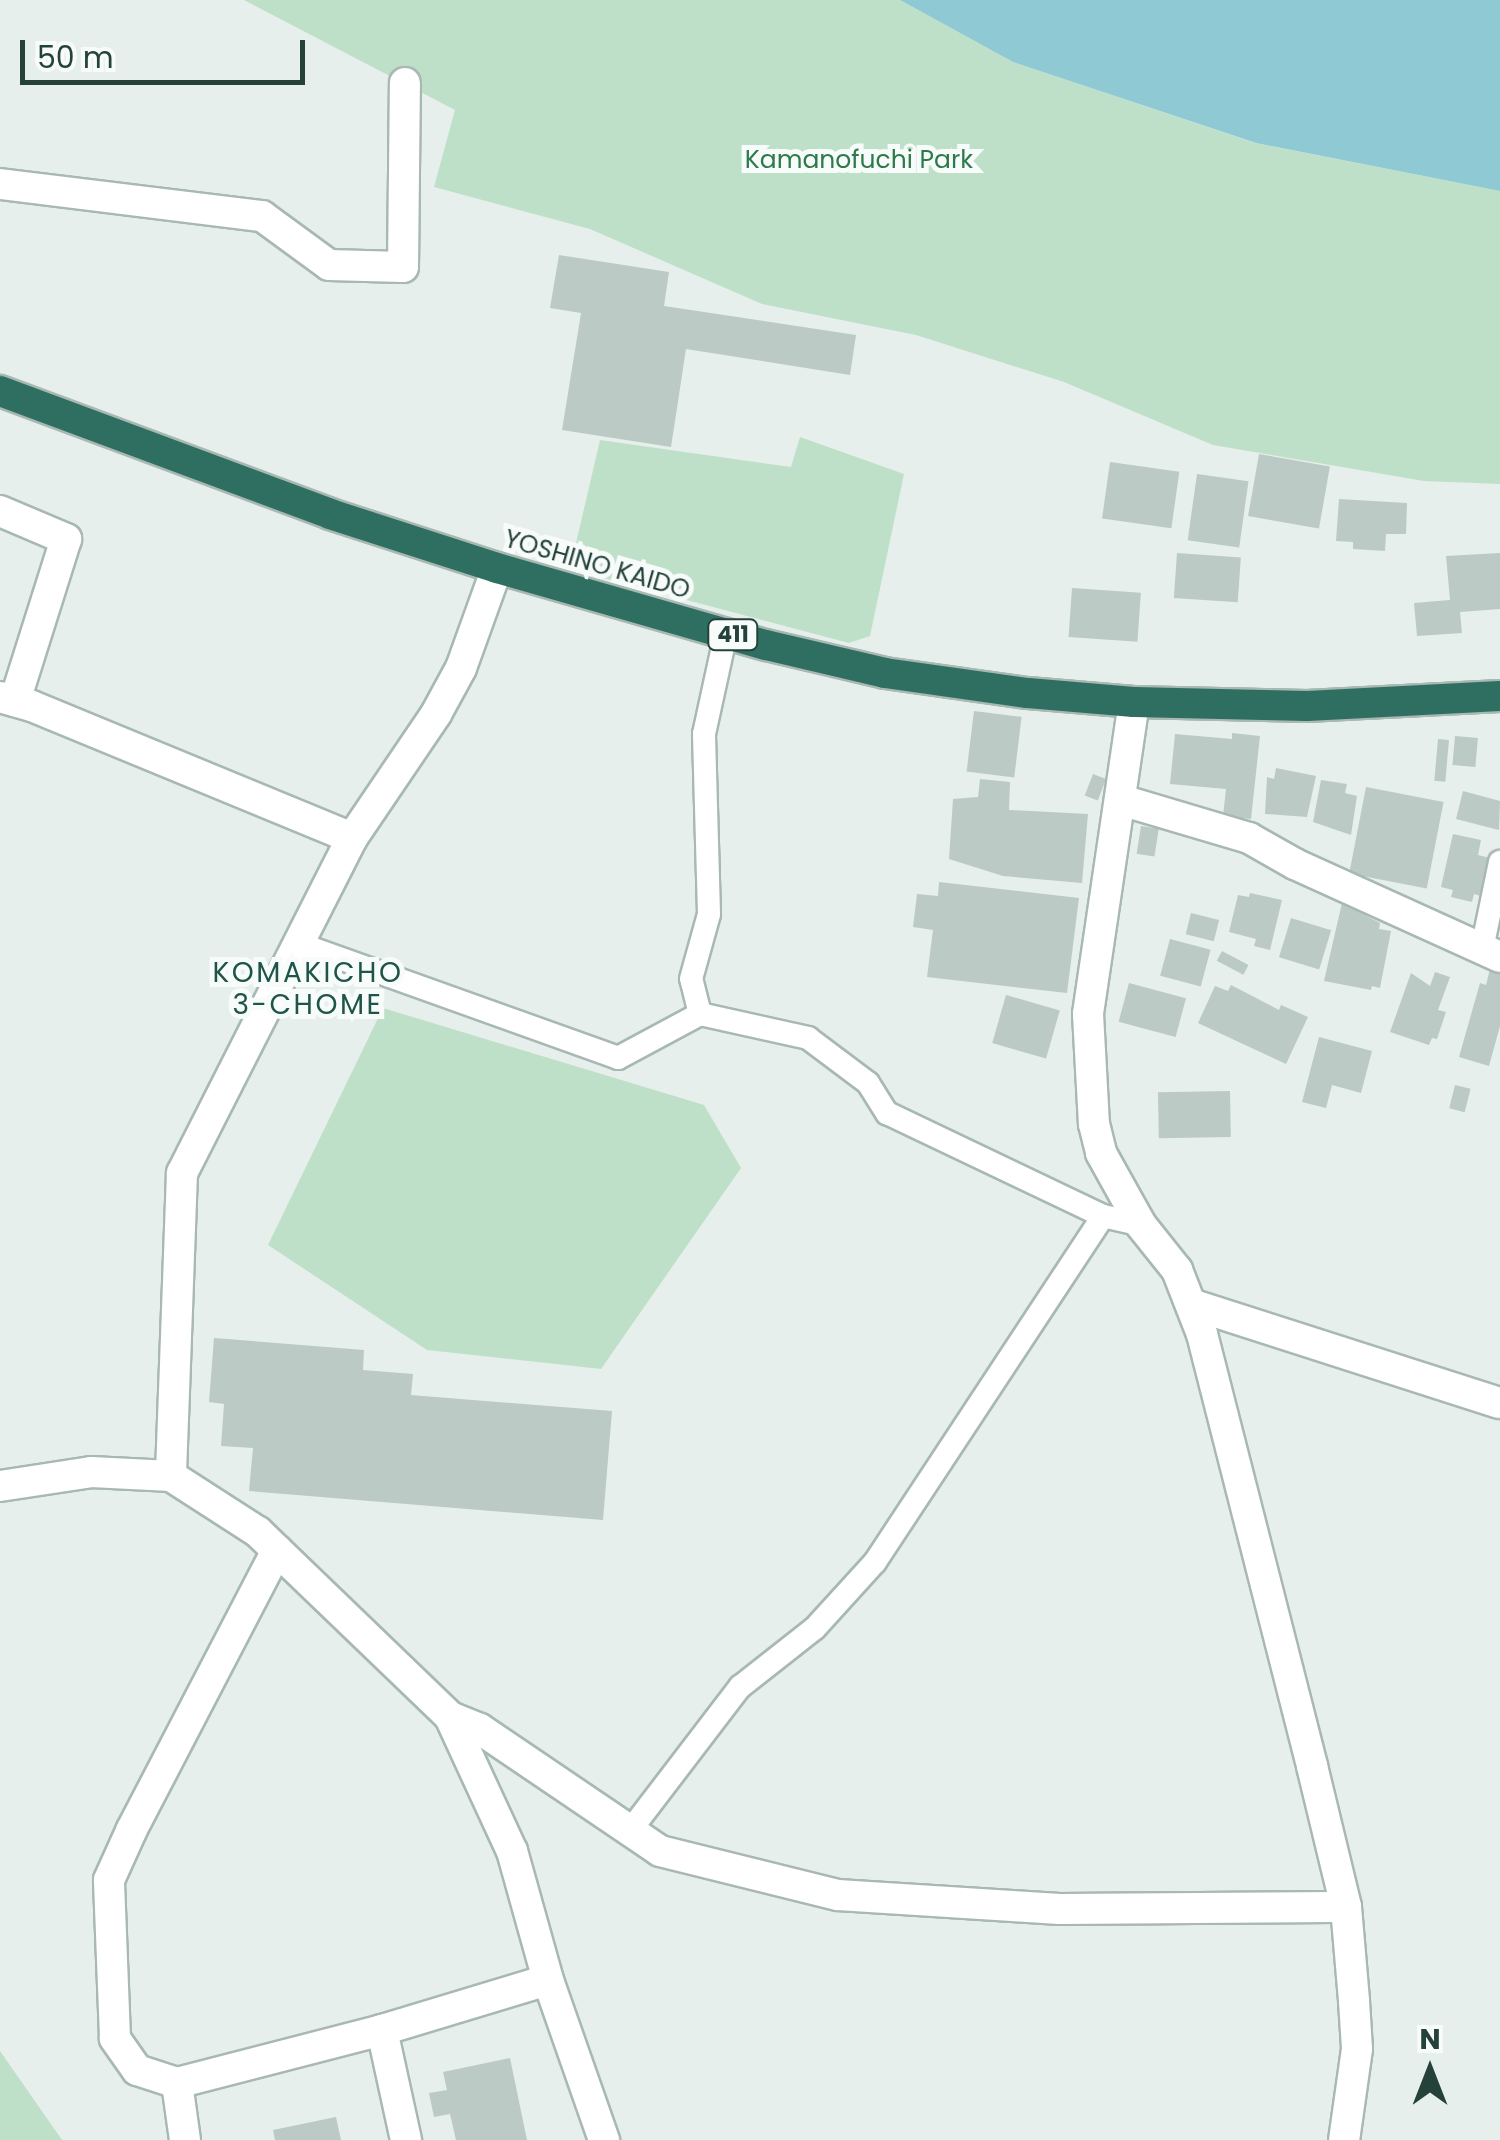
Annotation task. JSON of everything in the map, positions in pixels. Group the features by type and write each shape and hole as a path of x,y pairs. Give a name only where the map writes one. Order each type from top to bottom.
{"highway":[{"name":"YOSHINO KAIDO","path":"0,391 330,514 498,568 726,633 885,673 1011,691 1134,702 1307,706 1500,696"}],"street":[{"path":"0,184 262,216 329,265 403,267 405,83"},
{"path":"0,510 66,538 8,699 352,838"},
{"path":"171,1476 182,1173 352,838 461,668 498,568"},
{"path":"1134,702 1088,1014 1089,1072 1101,1154 1141,1224 1177,1270 1218,1387 1346,1907 1357,2049 1344,2140"},
{"path":"1121,800 1249,838 1296,864 1491,953"},
{"path":"1191,1304 1500,1403"},
{"path":"0,1486 91,1472 171,1476 258,1532 450,1717 512,1851 548,1980 604,2140"},
{"path":"278,1551 132,1828 109,1880 116,2038 137,2070 177,2083 382,2030 548,1980"},
{"path":"450,1717 480,1729 660,1851 838,1895 1060,1908 1346,1907"},
{"path":"382,2030 406,2140"},
{"path":"177,2083 185,2140"}],"lane":[{"path":"700,1014 692,979 709,914 704,734 726,633"},
{"path":"1491,953 1500,862"},
{"path":"300,944 618,1058 700,1014 808,1038 868,1083 886,1113 1103,1216 1141,1224"},
{"path":"629,1832 740,1687 815,1628 875,1562 1103,1216"}],"green space":[{"name":"Kamanofuchi Park","path":"244,0 900,0 1013,62 1255,143 1500,191 1500,484 1424,481 1213,445 1064,382 916,335 762,304 590,229 434,187 455,110"},
{"path":"800,437 904,474 870,636 849,643 570,569 600,440 791,467"},
{"path":"383,1008 704,1105 741,1168 601,1369 427,1350 268,1245"},
{"path":"0,2051 62,2140 0,2140"}],"water":[{"path":"900,0 1500,0 1500,191 1256,143 1013,62"}],"building":[{"path":"559,255 669,272 664,306 856,335 850,375 686,349 671,447 562,430 581,313 550,308"},
{"path":"1259,454 1330,467 1319,529 1248,516"},
{"path":"1110,462 1179,472 1171,528 1102,518"},
{"path":"1197,474 1248,481 1239,548 1188,540"},
{"path":"1339,499 1407,503 1406,534 1386,534 1385,551 1353,549 1353,542 1336,541"},
{"path":"1177,553 1241,557 1238,602 1174,598"},
{"path":"1500,553 1500,609 1460,612 1462,633 1417,636 1414,603 1450,600 1446,556"},
{"path":"1072,588 1141,593 1137,642 1069,637"},
{"path":"974,711 1022,717 1014,777 967,772"},
{"path":"1232,733 1260,736 1251,819 1223,816 1226,789 1170,784 1175,734 1232,739"},
{"path":"1455,736 1478,738 1475,767 1452,765"},
{"path":"1438,739 1449,740 1445,782 1434,781"},
{"path":"1276,768 1316,776 1307,817 1265,814 1267,777 1274,779"},
{"path":"1093,774 1106,779 1098,800 1085,795"},
{"path":"980,779 1010,782 1009,810 1088,814 1082,883 1003,876 949,859 953,799 978,797"},
{"path":"1321,780 1347,784 1345,793 1357,796 1351,835 1313,822"},
{"path":"1366,787 1444,802 1427,888 1349,873"},
{"path":"1463,791 1500,801 1499,830 1456,819"},
{"path":"1141,826 1159,829 1154,856 1137,854"},
{"path":"1453,834 1481,840 1478,855 1490,858 1481,896 1474,894 1472,902 1451,897 1453,890 1441,887"},
{"path":"939,882 1079,898 1067,993 927,977 933,930 913,927 917,894 938,896"},
{"path":"1250,893 1282,900 1270,950 1254,946 1256,939 1229,932 1238,895 1249,897"},
{"path":"1342,903 1380,923 1379,929 1391,931 1380,988 1372,986 1371,990 1324,981"},
{"path":"1191,913 1219,920 1214,941 1186,934"},
{"path":"1291,918 1331,930 1319,969 1279,957"},
{"path":"1170,939 1211,950 1201,987 1160,976"},
{"path":"1222,951 1248,965 1243,975 1217,961"},
{"path":"1490,969 1500,972 1500,1026 1489,1066 1459,1057 1480,983 1486,985"},
{"path":"1435,972 1450,977 1438,1010 1446,1012 1437,1039 1432,1038 1429,1045 1390,1032 1411,973 1430,986"},
{"path":"1129,983 1186,998 1176,1037 1119,1022"},
{"path":"1231,985 1279,1010 1281,1005 1308,1017 1286,1064 1198,1023 1215,986 1228,991"},
{"path":"1006,995 1060,1010 1046,1058 992,1043"},
{"path":"1319,1037 1372,1051 1361,1093 1332,1085 1326,1108 1302,1102"},
{"path":"1455,1085 1471,1089 1465,1112 1449,1108"},
{"path":"1230,1091 1231,1137 1159,1138 1158,1092"},
{"path":"214,1338 364,1350 363,1370 413,1374 411,1395 612,1411 603,1520 249,1491 253,1448 221,1446 224,1404 209,1402"},
{"path":"510,2058 527,2140 456,2140 450,2114 434,2117 429,2093 447,2090 443,2072"},
{"path":"336,2117 341,2140 275,2140 273,2130"}],"district":[{"name":"KOMAKICHO 3-CHOME","path":"308,989"}]}
